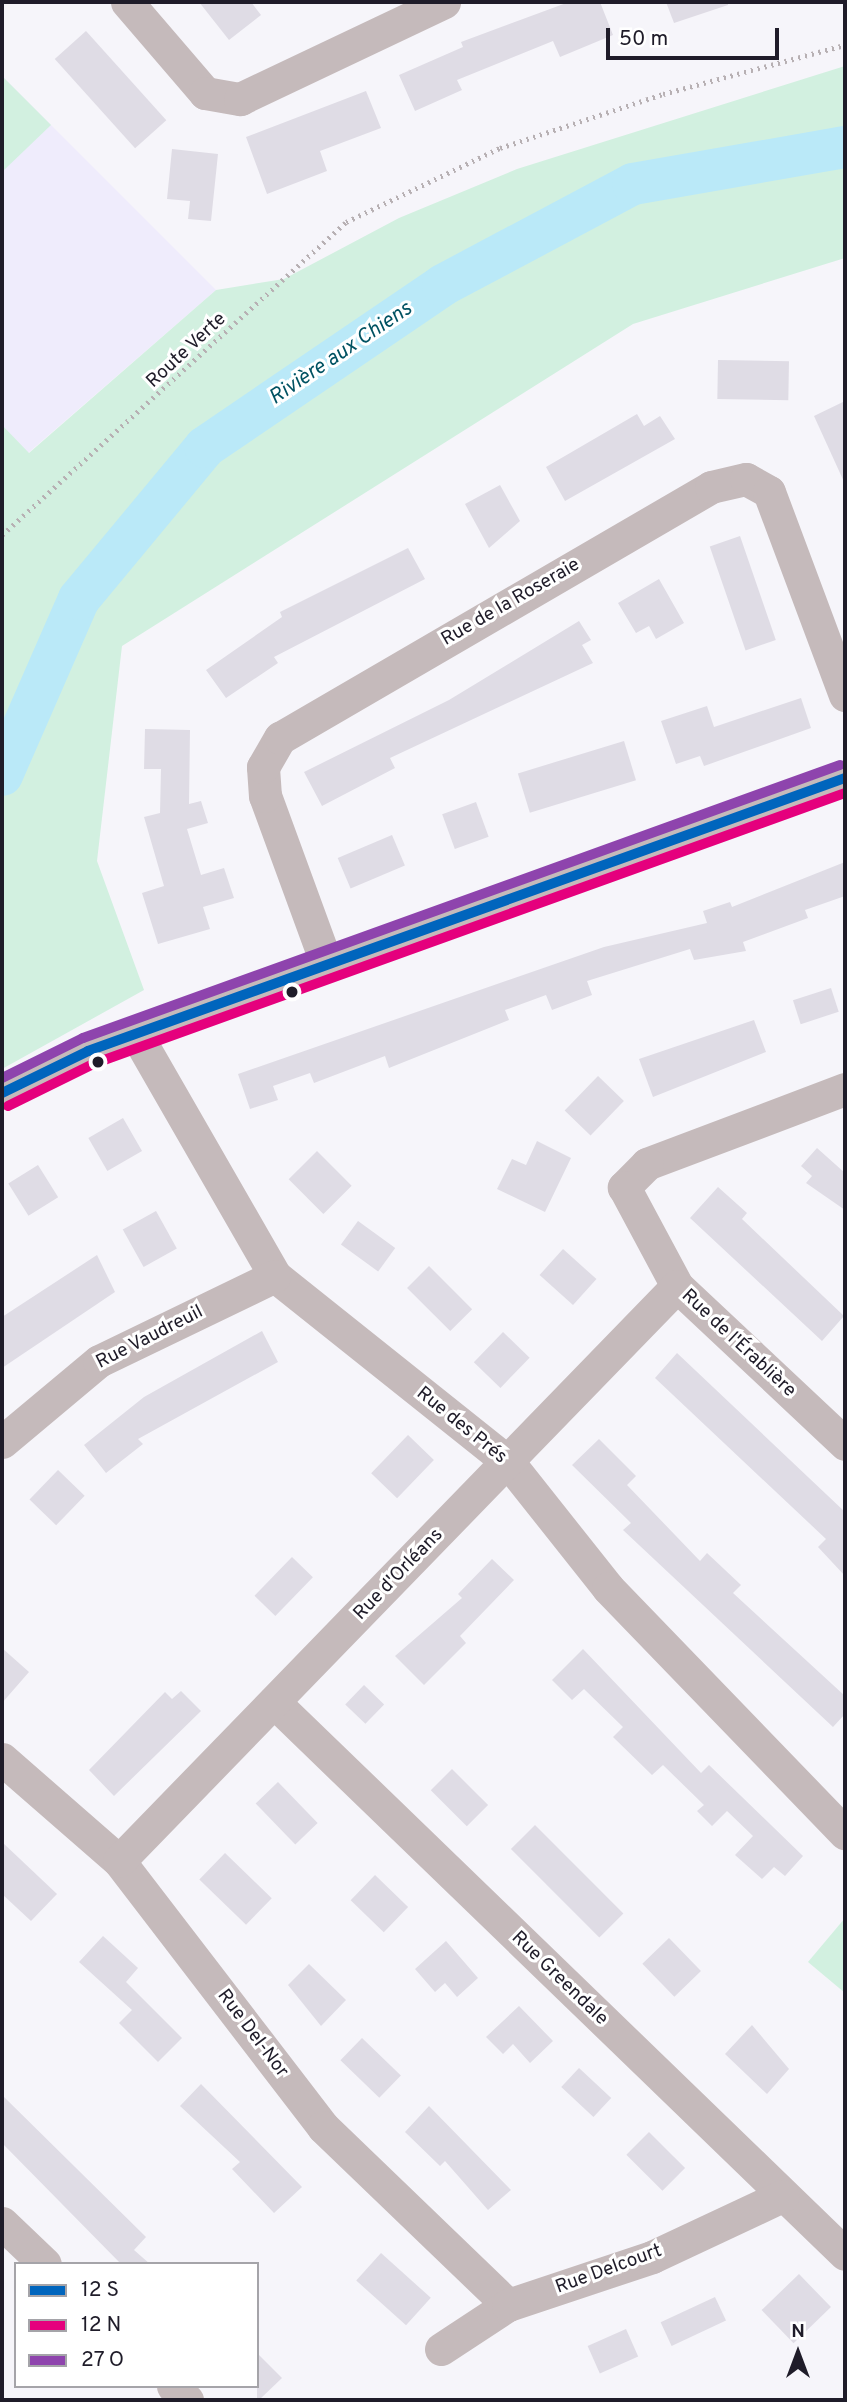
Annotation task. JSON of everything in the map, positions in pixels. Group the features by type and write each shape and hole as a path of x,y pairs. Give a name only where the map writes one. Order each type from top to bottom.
{"street":[{"path":"127,2 205,93 240,99 444,2"},
{"name":"Rue de la Roseraie","path":"327,965 265,796 263,766 280,738 711,487 746,480 769,492 845,695"},
{"path":"2,1093 136,1034 845,778"},
{"name":"Rue des Prés","path":"136,1034 275,1276 509,1463 608,1588 845,1833"},
{"name":"Rue de l'Érablière","path":"845,1089 647,1164 624,1187 677,1286 845,1444"},
{"name":"Rue Vaudreuil","path":"2,1442 99,1362 275,1276"},
{"name":"Rue d'Orléans","path":"119,1861 509,1463 677,1286"},
{"name":"Rue Greendale","path":"274,1702 845,2255"},
{"name":"Rue Del-Nor","path":"2,1759 119,1861 323,2127 508,2305"},
{"name":"Rue Delcourt","path":"441,2349 508,2305 652,2256 782,2196"},
{"path":"2,2223 43,2262"}],"path":[{"name":"Route Verte","path":"2,536 346,222 397,195 500,149 607,112 845,45"}],"shaded area":[{"path":"2,76 216,290 28,453 2,425"}],"green space":[{"path":"845,66 845,258 633,324 122,646 97,861 144,990 2,1069 2,425 29,453 216,290 284,279 399,218 517,169"},
{"path":"2,76 51,125 2,172"},
{"path":"845,1918 845,1993 808,1962"}],"building":[{"path":"199,2 251,2 261,15 229,40"},
{"path":"569,2 600,2 613,35 560,57 553,41 457,80 462,90 415,111 399,75 463,47 461,42"},
{"path":"666,2 728,2 728,5 674,23"},
{"path":"86,31 166,120 135,148 55,59"},
{"path":"366,91 381,128 320,151 327,171 267,194 246,137"},
{"path":"172,149 218,154 211,221 188,219 190,201 167,199"},
{"path":"718,360 789,361 788,400 717,399"},
{"path":"845,401 845,484 814,416"},
{"path":"637,414 644,426 660,416 675,439 565,501 546,467"},
{"path":"500,485 520,521 489,548 465,504"},
{"path":"740,536 776,640 746,650 710,546"},
{"path":"408,548 425,579 274,657 278,663 226,698 206,670 282,617 280,612"},
{"path":"659,579 684,623 656,639 649,626 636,633 618,603"},
{"path":"579,621 591,640 582,645 593,663 390,758 395,768 322,806 304,772 449,700"},
{"path":"801,698 811,728 704,766 700,756 676,764 661,721 707,706 714,727"},
{"path":"145,729 190,730 189,804 201,801 208,823 187,829 201,875 224,868 234,898 203,907 210,929 158,944 142,893 164,886 144,817 160,813 161,769 144,769"},
{"path":"624,741 636,780 530,813 518,773"},
{"path":"476,802 489,837 455,849 442,814"},
{"path":"392,835 405,865 351,888 338,858"},
{"path":"845,862 845,896 805,910 808,918 743,942 746,951 694,960 690,949 587,981 592,995 552,1010 546,995 505,1010 509,1020 389,1068 385,1056 314,1083 310,1073 273,1086 278,1100 250,1109 238,1074 604,947 707,923 703,911 730,902 732,907"},
{"path":"831,988 839,1012 801,1024 793,1000"},
{"path":"754,1020 766,1052 653,1097 639,1059"},
{"path":"598,1076 624,1101 591,1136 565,1111"},
{"path":"123,1118 142,1151 107,1171 88,1138"},
{"path":"537,1141 571,1158 545,1212 497,1189 512,1159 526,1165"},
{"path":"817,1148 845,1173 845,1210 806,1183 812,1176 801,1166"},
{"path":"317,1151 352,1186 323,1214 289,1179"},
{"path":"38,1165 58,1197 28,1216 8,1184"},
{"path":"718,1187 747,1213 742,1219 844,1316 822,1341 690,1218"},
{"path":"156,1211 177,1249 144,1267 123,1229"},
{"path":"358,1221 395,1248 378,1271 341,1244"},
{"path":"563,1249 596,1279 573,1305 540,1275"},
{"path":"97,1255 115,1292 2,1368 2,1317"},
{"path":"429,1266 472,1309 450,1331 407,1288"},
{"path":"262,1331 278,1362 138,1439 143,1444 106,1473 84,1445 144,1397"},
{"path":"503,1332 530,1358 500,1388 474,1362"},
{"path":"677,1353 845,1512 845,1576 818,1547 826,1539 655,1378"},
{"path":"408,1435 434,1460 397,1498 371,1473"},
{"path":"599,1439 636,1476 627,1485 700,1561 707,1553 741,1585 733,1593 845,1696 845,1714 833,1727 623,1530 631,1523 572,1465"},
{"path":"58,1470 85,1496 56,1525 30,1499"},
{"path":"292,1557 313,1577 275,1616 254,1596"},
{"path":"492,1559 514,1580 460,1636 466,1643 424,1685 395,1656 462,1598 458,1594"},
{"path":"2,1648 29,1672 2,1703"},
{"path":"583,1649 701,1773 709,1765 803,1856 785,1876 774,1867 762,1879 735,1855 753,1836 727,1811 712,1826 697,1811 704,1805 663,1765 652,1775 613,1737 623,1727 584,1689 572,1700 552,1680"},
{"path":"364,1685 384,1704 365,1724 345,1704"},
{"path":"181,1691 201,1711 114,1796 89,1770 165,1692 172,1699"},
{"path":"452,1769 488,1805 467,1826 431,1790"},
{"path":"278,1782 318,1823 295,1845 256,1804"},
{"path":"535,1825 623,1913 599,1937 511,1849"},
{"path":"2,1842 57,1894 31,1921 2,1894"},
{"path":"225,1853 272,1898 246,1925 199,1880"},
{"path":"375,1875 408,1907 384,1932 351,1900"},
{"path":"103,1936 138,1968 126,1982 182,2038 158,2062 119,2023 132,2010 79,1962"},
{"path":"669,1938 701,1971 674,1997 642,1964"},
{"path":"446,1941 478,1978 457,1997 445,1983 435,1992 415,1969"},
{"path":"309,1964 346,2000 321,2026 288,1985"},
{"path":"519,2006 553,2041 530,2063 513,2044 503,2054 486,2037"},
{"path":"752,2025 789,2069 767,2094 725,2054"},
{"path":"362,2038 401,2076 379,2098 340,2060"},
{"path":"579,2068 611,2098 593,2117 561,2087"},
{"path":"201,2084 302,2187 274,2213 232,2169 240,2162 180,2106"},
{"path":"2,2095 146,2237 134,2250 148,2262 119,2262 2,2143"},
{"path":"429,2106 511,2190 488,2210 445,2161 440,2166 405,2132"},
{"path":"649,2132 685,2168 662,2191 626,2155"},
{"path":"381,2253 431,2298 406,2325 356,2280"},
{"path":"799,2274 831,2307 794,2343 762,2310"},
{"path":"715,2297 726,2321 672,2346 661,2322"},
{"path":"626,2329 638,2356 600,2373 588,2346"},
{"path":"259,2355 282,2378 257,2400 259,2388"}],"waterway":[{"name":"Rivière aux Chiens","path":"2,775 79,599 205,447 443,285 633,184 845,147"}],"transit line":[{"path":"2,1078 83,1038 840,765"},
{"path":"2,1093 88,1051 845,778"},
{"path":"8,1106 93,1064 845,793"}]}
